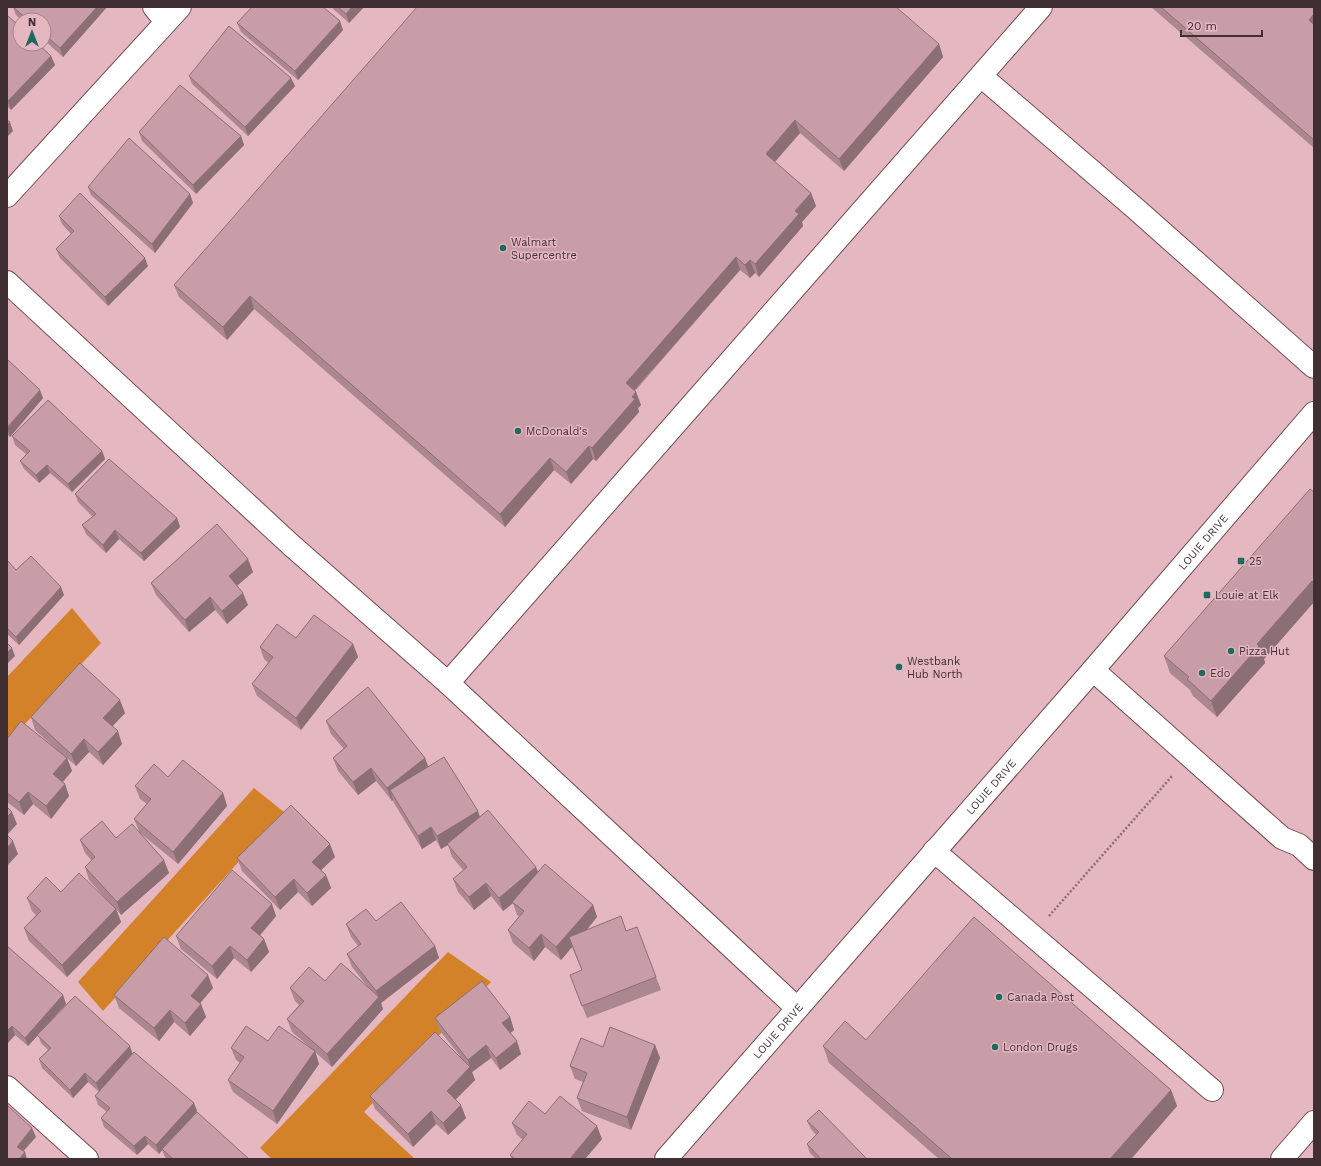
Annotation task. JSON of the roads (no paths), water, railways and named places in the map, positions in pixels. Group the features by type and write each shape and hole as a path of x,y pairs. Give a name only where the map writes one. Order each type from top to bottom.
{"main road":[{"path":"448,683 1041,7"},
{"path":"7,196 167,12"},
{"path":"981,76 1136,209 1314,367"},
{"path":"7,282 290,544 448,683 797,1008"},
{"name":"LOUIE DRIVE","path":"666,1159 1093,670 1314,413"},
{"path":"1093,670 1282,838 1299,846 1314,859"},
{"path":"934,851 1212,1090"},
{"path":"7,1087 87,1159"},
{"path":"1282,1159 1314,1122"}],"place":[{"name":"Walmart Supercentre","path":"503,248"},
{"name":"McDonald's","path":"518,431"},
{"name":"25","path":"1241,561"},
{"name":"Louie at Elk","path":"1207,595"},
{"name":"Pizza Hut","path":"1231,651"},
{"name":"Westbank Hub North","path":"899,667"},
{"name":"Edo","path":"1202,673"},
{"name":"Canada Post","path":"999,997"},
{"name":"London Drugs","path":"995,1047"}]}
